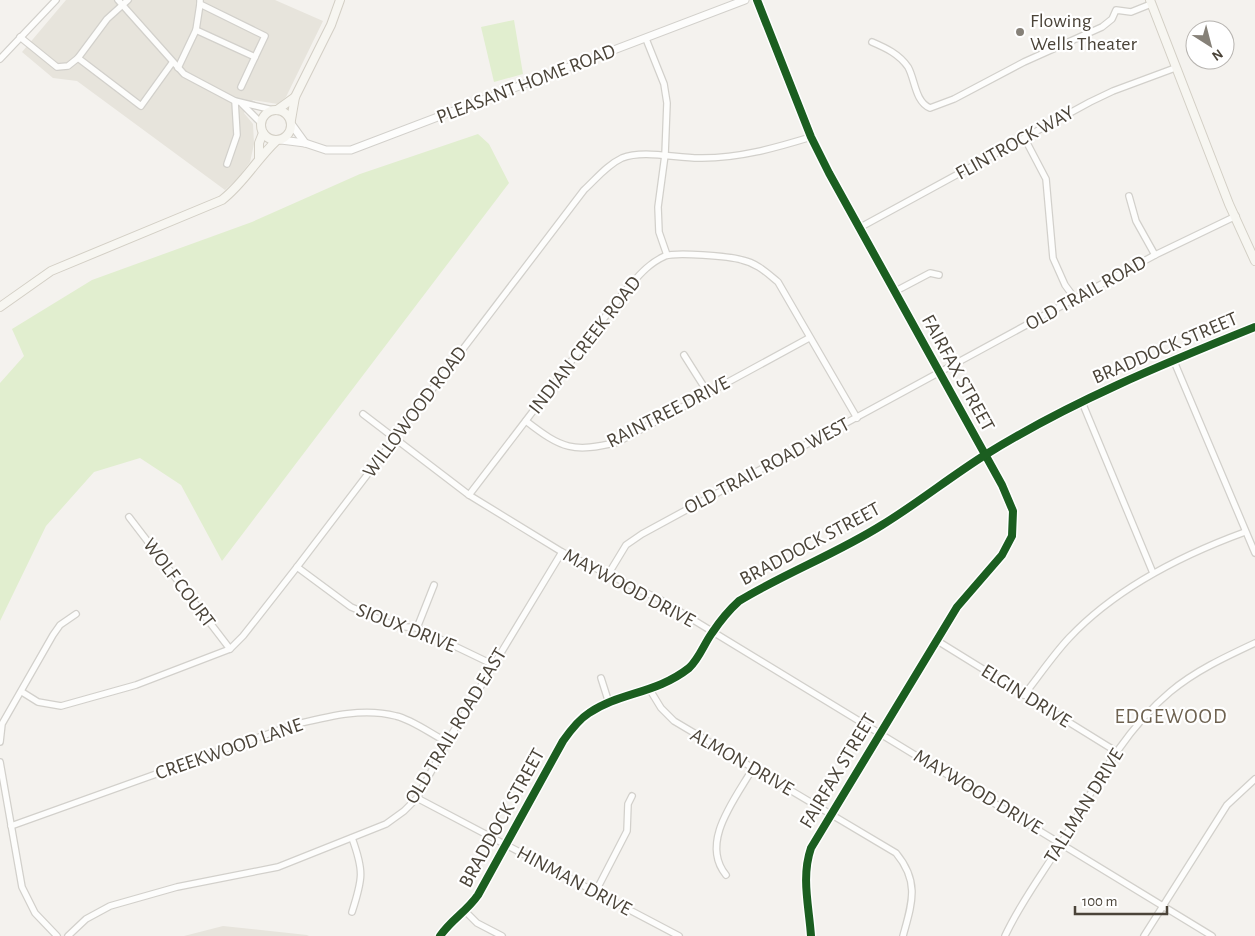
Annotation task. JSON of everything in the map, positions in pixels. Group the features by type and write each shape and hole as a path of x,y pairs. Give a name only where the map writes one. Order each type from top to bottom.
{"main road":[{"path":"0,307 51,271 222,200 237,188 259,158 289,134 295,98 332,24 340,0"},
{"path":"1150,2 1175,68 1255,261"},
{"path":"259,158 259,144 263,133 261,123 266,114 295,98"},
{"path":"275,110 284,112 291,122"},
{"path":"263,133 278,141"}],"street":[{"path":"0,59 56,0"},
{"path":"20,37 57,67 68,66 78,58 120,2 128,0"},
{"name":"PLEASANT HOME ROAD","path":"278,141 306,143 326,150 350,150 745,0"},
{"name":"FAIRFAX STREET","path":"757,0 811,136 894,292 1002,485 1013,511 1012,536 1002,556 956,607 817,836 807,860 805,881 811,936"},
{"path":"120,2 172,63 198,82 238,102 275,110"},
{"path":"178,68 196,30 200,2 265,36 241,87"},
{"path":"872,42 892,51 901,58 908,68 922,104 930,108 954,99 1024,62 1102,27 1112,19 1116,10 1131,12 1150,2"},
{"path":"196,30 255,57"},
{"path":"646,39 666,93 665,155 658,207 659,232 667,255 695,255 742,260 762,268 778,282 857,418"},
{"path":"78,58 142,106 172,63"},
{"name":"FLINTROCK WAY","path":"859,228 1113,91 1175,68"},
{"path":"238,102 261,123"},
{"path":"227,164 237,135 238,102"},
{"path":"291,122 306,143"},
{"name":"WILLOWOOD ROAD","path":"22,692 38,702 61,706 136,684 230,649 243,636 297,567 584,190 609,166 624,157 665,155 700,159 737,156 778,147 811,136"},
{"path":"1025,139 1046,179 1053,258 1064,285 1076,300"},
{"path":"1129,196 1136,221 1155,255"},
{"name":"OLD TRAIL ROAD","path":"939,374 1155,255 1236,216"},
{"name":"INDIAN CREEK ROAD","path":"469,495 624,292 648,265 667,255"},
{"path":"894,292 930,273 939,275"},
{"name":"BRADDOCK STREET","path":"440,936 449,923 465,910 489,879 563,741 574,726 588,713 609,703 650,690 673,679 691,666 711,633 727,612 739,601 883,525 985,455 1082,402 1173,359 1255,327"},
{"name":"RAINTREE DRIVE","path":"526,421 546,436 566,447 589,449 618,442 809,338"},
{"path":"684,355 708,393"},
{"path":"1173,359 1255,553"},
{"name":"OLD TRAIL ROAD WEST","path":"609,573 626,545 642,534 939,374"},
{"path":"1082,402 1153,573"},
{"name":"MAYWOOD DRIVE","path":"363,414 469,495 562,552 609,573 658,599 711,633 880,732 1212,936"},
{"name":"WOLF COURT","path":"129,517 230,649"},
{"path":"1024,695 1069,638 1107,605 1153,573 1214,543 1245,532"},
{"name":"OLD TRAIL ROAD EAST","path":"68,936 86,919 110,906 144,895 278,867 386,824 404,811 417,798 447,742 562,552"},
{"name":"SIOUX DRIVE","path":"297,567 351,607 396,626 417,628 494,665"},
{"path":"417,628 434,585"},
{"path":"0,742 2,724 57,630 60,625 76,614"},
{"name":"ELGIN DRIVE","path":"936,640 1117,752"},
{"name":"TALLMAN DRIVE","path":"1008,935 1061,843 1117,752 1141,721 1170,692 1224,657 1255,643"},
{"path":"601,678 609,703"},
{"name":"ALMON DRIVE","path":"650,690 660,708 674,721 890,848 906,867 912,883 912,899 903,936"},
{"name":"CREEKWOOD LANE","path":"11,826 293,725 337,714 369,713 396,716 447,742"},
{"path":"0,762 22,887 35,913 57,936"},
{"path":"726,875 718,865 717,840 724,820 753,768"},
{"path":"1144,936 1227,805 1255,779"},
{"path":"596,891 625,837 629,825 628,804 632,796"},
{"name":"HINMAN DRIVE","path":"417,798 678,936"},
{"path":"352,838 361,863 361,882 352,912"},
{"path":"465,910 477,922 502,936"}],"shaded area":[{"path":"66,0 275,0 323,21 286,97 278,104 253,100 244,113 253,124 254,144 250,162 238,178 225,190 77,81 53,78 22,52"},
{"path":"223,926 307,935 309,936 184,936"}],"green space":[{"path":"514,20 523,74 494,82 481,27"},
{"path":"478,134 489,144 509,183 222,561 181,485 140,458 94,472 46,526 0,621 0,383 24,356 12,329 92,280 252,222 360,174"}],"cycle path":[{"path":"757,0 811,137 829,173 1002,485 1013,511 1012,536 1002,555 957,607 811,848 806,870 806,892 811,936"},
{"path":"440,936 478,895 563,741 574,726 585,716 601,706 676,677 693,664 718,624 739,601 882,525 972,463 1017,436 1117,385 1255,327"}],"place":[{"name":"Flowing Wells Theater","path":"1020,32"}],"district":[{"name":"EDGEWOOD","path":"1171,716"}]}
